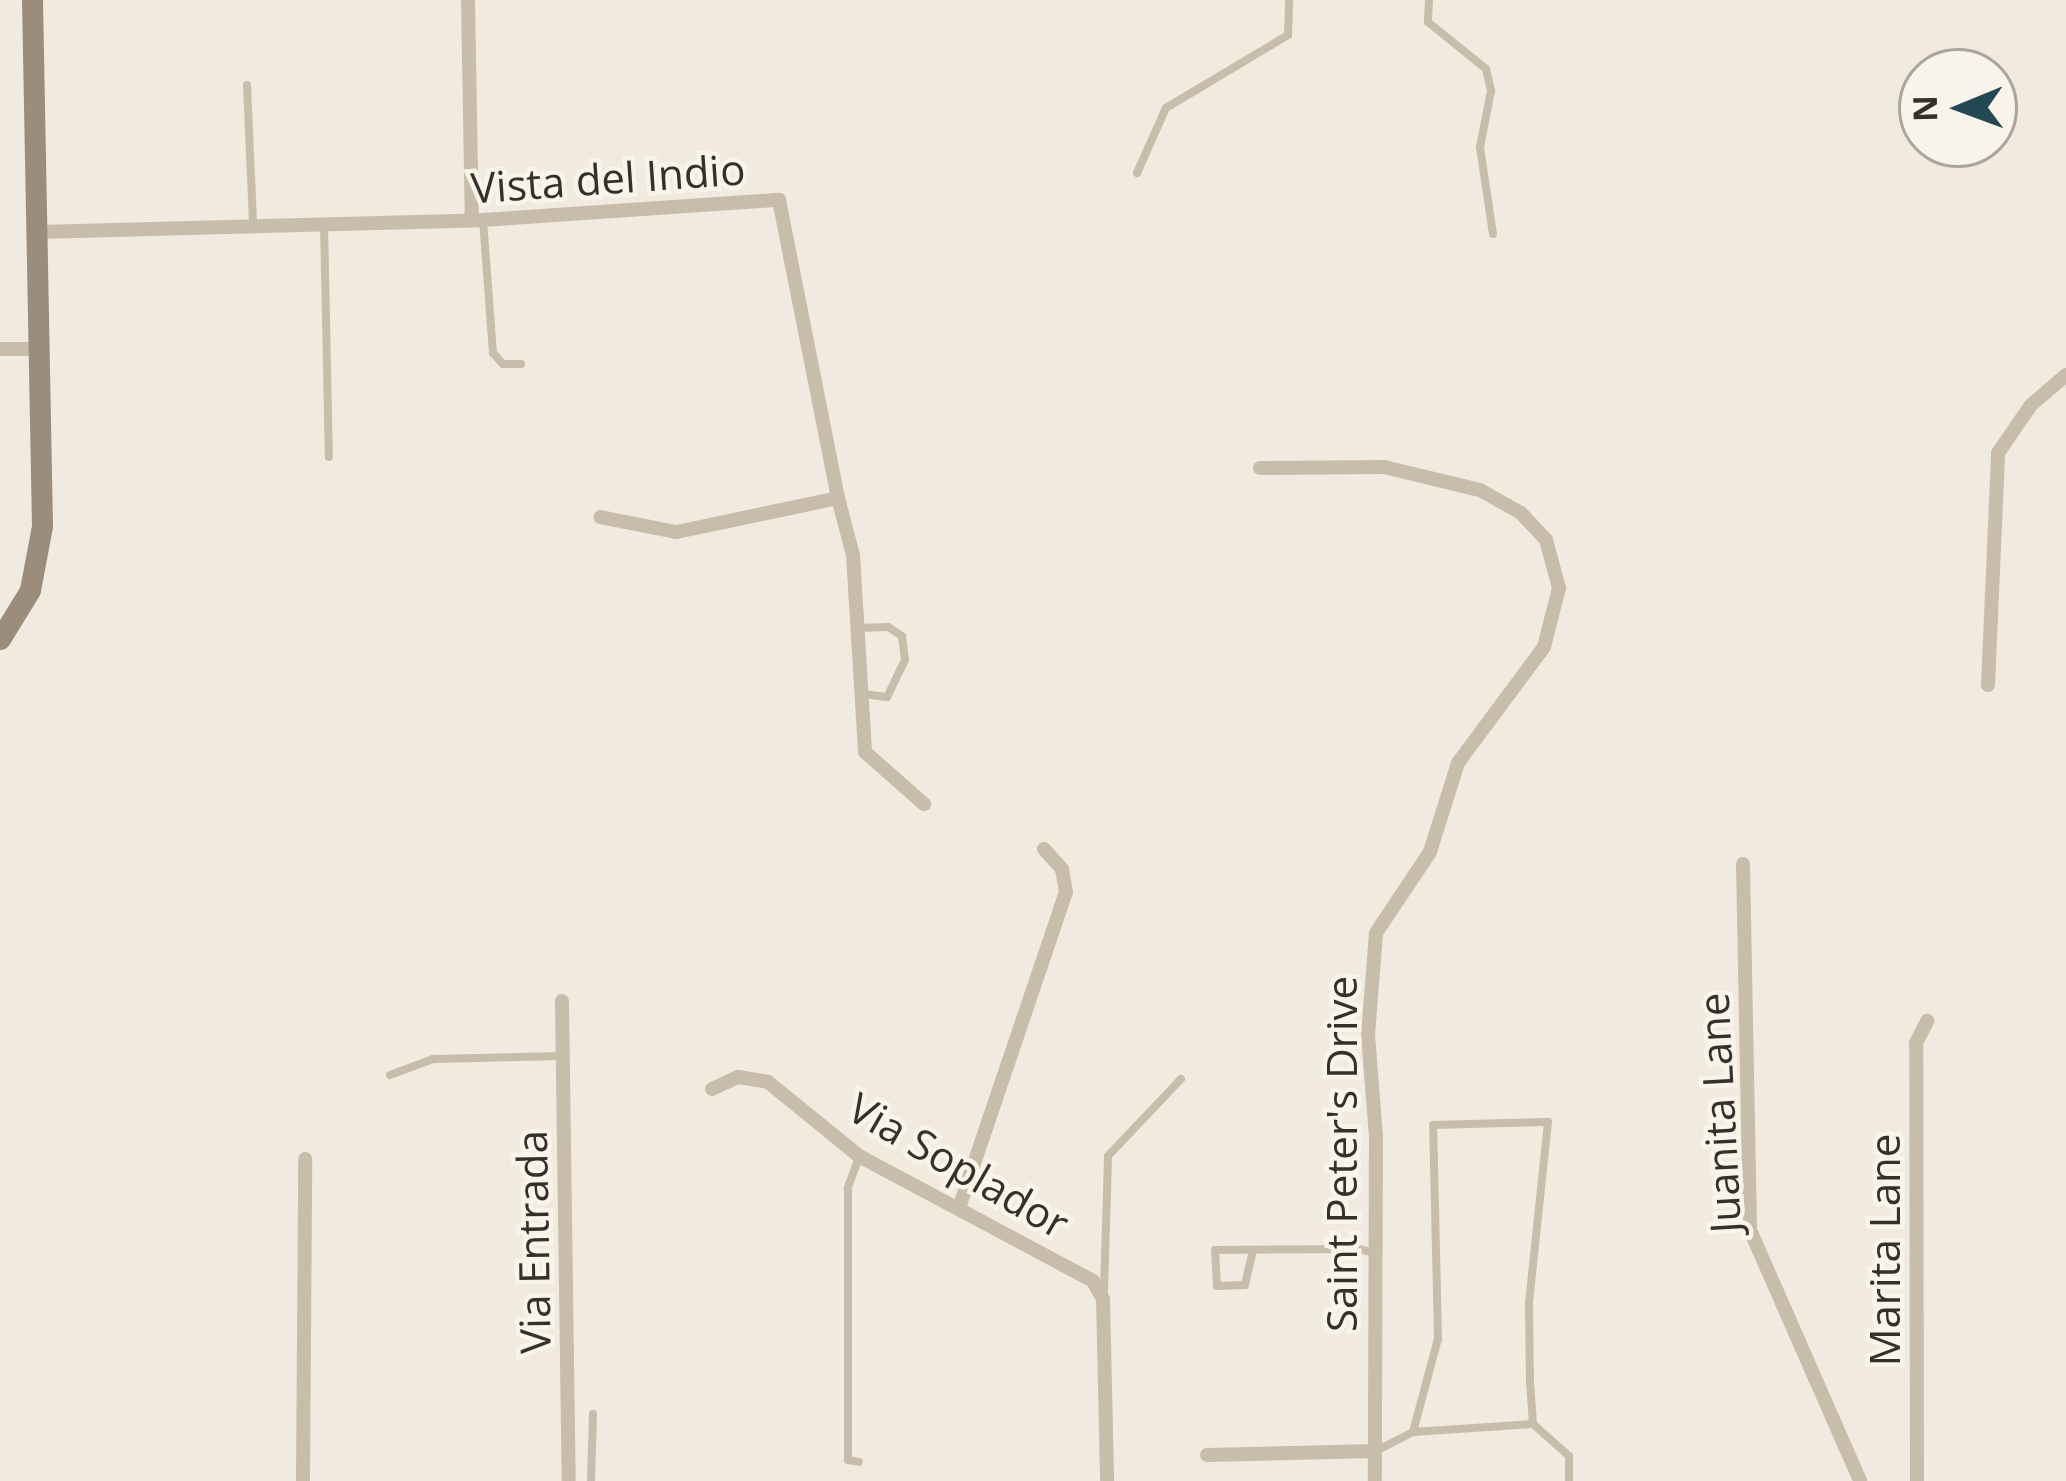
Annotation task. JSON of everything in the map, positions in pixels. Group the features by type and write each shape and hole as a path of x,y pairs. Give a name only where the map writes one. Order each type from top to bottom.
{"street":[{"path":"0,639 36,572 40,349 32,0"},
{"path":"468,0 477,220"},
{"name":"Vista del Indio","path":"38,232 477,220 779,200 838,498"},
{"path":"0,349 40,349"},
{"path":"1988,685 1998,453 2031,405 2066,375"},
{"name":"Saint Peter's Drive","path":"1260,468 1384,467 1480,490 1521,513 1546,540 1558,588 1544,647 1458,763 1430,852 1376,933 1367,1035 1376,1136 1371,1252 1375,1481"},
{"path":"600,517 676,532 838,498 853,555 866,752 923,804"},
{"path":"960,1204 1066,892 1062,869 1044,849"},
{"name":"Juanita Lane","path":"1744,865 1750,1230 1860,1481"},
{"name":"Via Entrada","path":"562,1001 569,1481"},
{"name":"Marita Lane","path":"1917,1481 1916,1043 1927,1021"},
{"name":"Via Soplador","path":"712,1089 738,1077 768,1082 860,1156 960,1204 1093,1281 1103,1299"},
{"path":"303,1481 305,1159"},
{"path":"1103,1299 1107,1481"},
{"path":"1207,1455 1375,1451"}],"lane":[{"path":"1137,173 1166,108 1288,35 1288,0"},
{"path":"1429,0 1427,22 1486,69 1491,91 1480,147 1493,234"},
{"path":"247,85 253,224"},
{"path":"477,220 493,353 503,364 521,364"},
{"path":"324,223 329,457"},
{"path":"857,628 888,627 902,636 905,660 887,697 862,694"},
{"path":"390,1075 433,1059 563,1056"},
{"path":"1103,1299 1108,1156 1181,1078"},
{"path":"1413,1432 1438,1340 1433,1125 1548,1122 1529,1302 1533,1424"},
{"path":"859,1462 848,1460 848,1188 860,1156"},
{"path":"1253,1250 1245,1285 1217,1286 1215,1250 1253,1250 1371,1252"},
{"path":"590,1481 592,1414"},
{"path":"1375,1451 1413,1432 1533,1424 1569,1456 1569,1481"}]}
